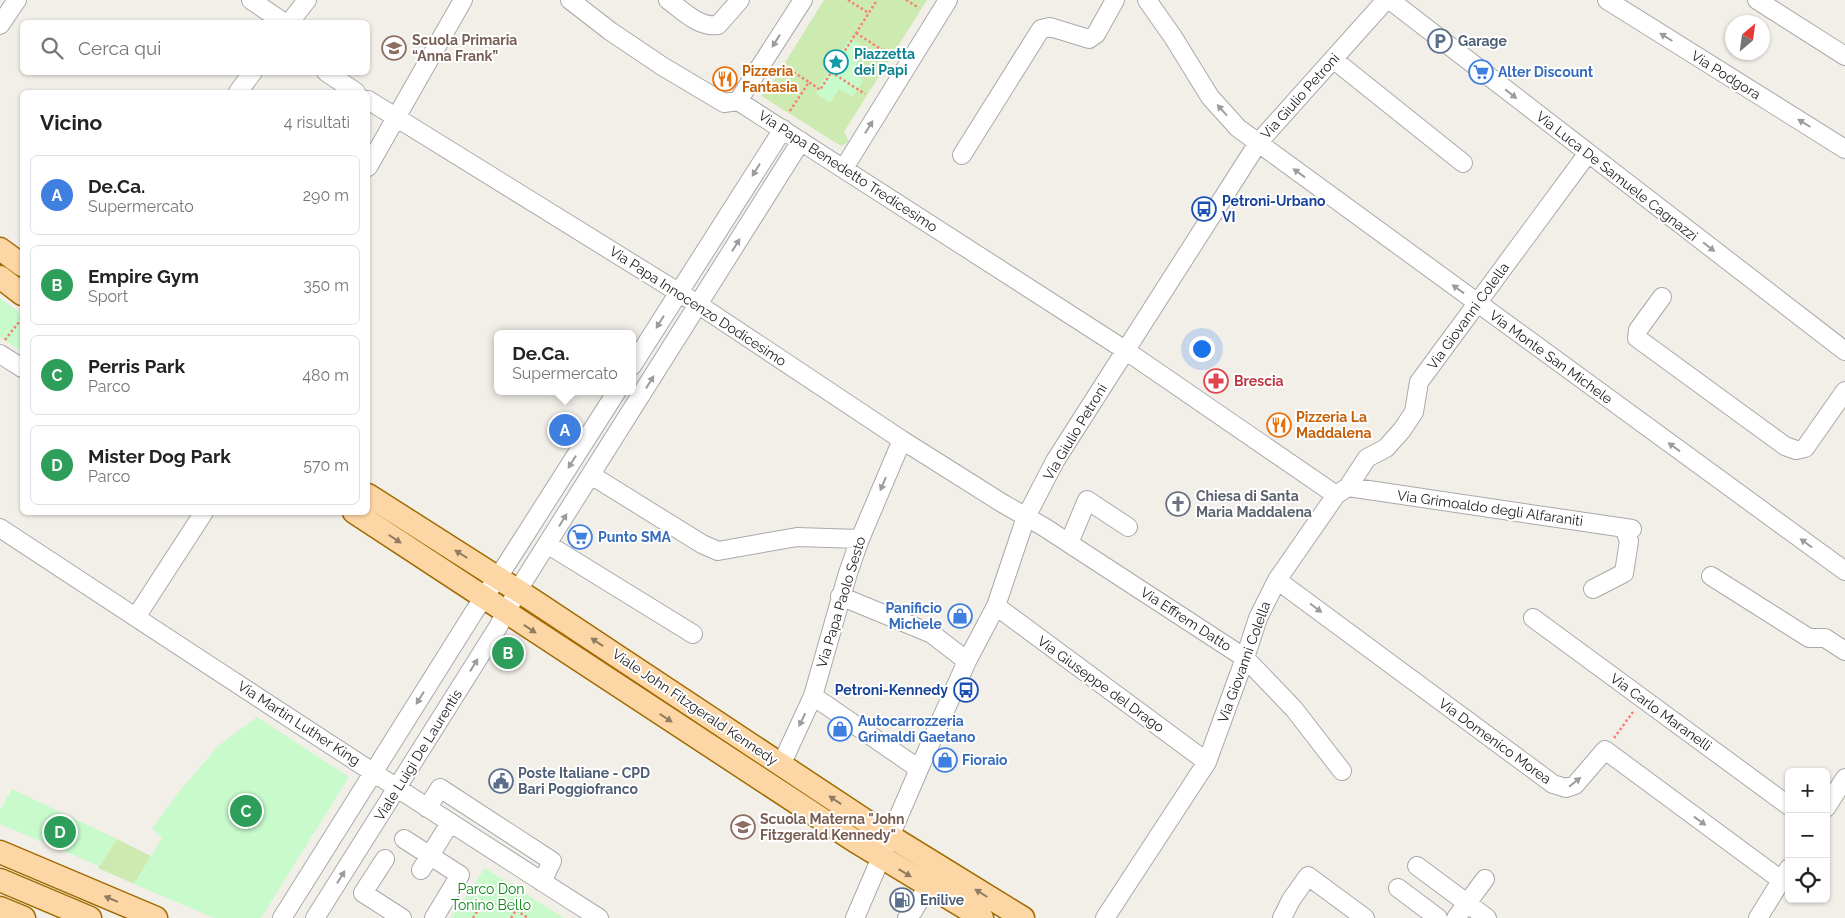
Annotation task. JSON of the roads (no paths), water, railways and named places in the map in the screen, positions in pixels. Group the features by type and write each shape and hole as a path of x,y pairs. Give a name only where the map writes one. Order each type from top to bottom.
{"main road":[{"path":"0,249 20,264"},
{"path":"0,277 20,292"},
{"name":"Viale John Fitzgerald Kennedy","path":"370,496 518,590 890,836 1023,918"},
{"name":"Viale John Fitzgerald Kennedy","path":"359,515 882,858 982,918"},
{"path":"0,852 156,918"},
{"path":"0,880 90,918"},
{"path":"0,908 24,918"}],"street":[{"path":"0,25 17,0"},
{"path":"251,0 281,20"},
{"path":"291,20 306,0"},
{"path":"370,164 463,0"},
{"name":"Via Papa Benedetto Tredicesimo","path":"570,0 610,31 662,66 724,103 738,101 1125,350"},
{"path":"668,0 709,26 718,26 740,0"},
{"path":"738,101 802,0"},
{"path":"844,168 948,0"},
{"path":"962,155 1041,29 1050,27 1089,39 1096,34 1115,0"},
{"name":"Via Monte San Michele","path":"1147,0 1210,97 1238,128 1845,571"},
{"name":"Via Podgora","path":"1606,0 1845,149"},
{"path":"1757,0 1845,56"},
{"name":"Via Giulio Petroni","path":"856,918 967,661 996,606 1026,516 1055,461 1258,143 1382,2"},
{"name":"Via Luca De Samuele Cagnazzi","path":"1382,2 1588,153 1845,351"},
{"path":"1333,59 1463,163"},
{"path":"240,90 251,75"},
{"path":"330,75 353,90"},
{"name":"Via Papa Innocenzo Dodicesimo","path":"370,101 699,304 902,440 1026,516"},
{"path":"636,360 782,129"},
{"name":"Viale Luigi De Laurentis","path":"315,918 507,613 518,590 801,141"},
{"name":"Via Giovanni Colella","path":"1105,918 1207,762 1258,618 1277,580 1367,458 1386,448 1402,430 1414,412 1419,382 1588,153"},
{"path":"1662,297 1638,330 1637,338 1786,446 1796,450 1804,448 1845,392"},
{"path":"1,349 20,366"},
{"name":"Via Grimoaldo degli Alfaraniti","path":"1125,350 1342,491 1628,528 1629,541 1624,573 1593,589"},
{"name":"Viale Luigi De Laurentis","path":"282,918 483,597 498,577 614,395"},
{"name":"Via Papa Paolo Sesto","path":"781,764 813,696 840,596 860,539 902,440"},
{"path":"591,475 702,544 718,551 797,537 860,539"},
{"path":"1069,543 1087,500 1128,527"},
{"path":"136,617 202,515"},
{"name":"Via Effrem Datto","path":"1026,516 1245,658 1294,709 1342,771"},
{"name":"Via Martin Luther King","path":"0,528 450,823 599,918"},
{"path":"547,544 693,634"},
{"path":"1711,576 1809,638 1825,638 1845,651"},
{"name":"Via Domenico Morea","path":"1277,580 1553,784 1566,788 1575,784 1605,750 1785,874"},
{"path":"840,596 932,634 967,661"},
{"name":"Via Giuseppe del Drago","path":"996,606 1207,762"},
{"name":"Via Carlo Maranelli","path":"1533,618 1785,803"},
{"path":"813,696 919,769"},
{"path":"1830,802 1845,778"},
{"path":"427,808 440,788 552,861 542,882"},
{"path":"426,863 450,823"},
{"path":"404,839 426,863 460,875 434,918"},
{"path":"385,859 363,893 402,918"},
{"path":"1417,866 1487,918"},
{"path":"1758,918 1785,874"},
{"path":"1282,918 1291,900 1308,876 1365,918"},
{"path":"1456,918 1485,879"},
{"path":"915,916 928,886"},
{"path":"1398,888 1438,918"}],"place":[{"name":"Garage","path":"1440,41"},
{"name":"Scuola Primaria “Anna Frank”","path":"394,48"},
{"name":"Piazzetta dei Papi","path":"836,62"},
{"name":"Alter Discount","path":"1481,72"},
{"name":"Pizzeria Fantasia","path":"725,79"},
{"name":"Petroni-Urbano VI","path":"1204,209"},
{"name":"Brescia","path":"1216,381"},
{"name":"Pizzeria La Maddalena","path":"1279,425"},
{"name":"De.Ca.","path":"565,430"},
{"name":"Chiesa di Santa Maria Maddalena","path":"1178,504"},
{"name":"Punto SMA","path":"580,537"},
{"name":"Panificio Michele","path":"960,616"},
{"name":"Empire Gym","path":"508,653"},
{"name":"Petroni-Kennedy","path":"966,690"},
{"name":"Autocarrozzeria Grimaldi Gaetano","path":"840,729"},
{"name":"Fioraio","path":"945,760"},
{"name":"Poste Italiane - CPD Bari Poggiofranco","path":"501,781"},
{"name":"Perris Park","path":"246,811"},
{"name":"Scuola Materna \"John Fitzgerald Kennedy\"","path":"743,827"},
{"name":"Mister Dog Park","path":"60,832"},
{"name":"Enilive","path":"902,900"}],"park label":[{"name":"Parco Don Tonino Bello","path":"491,898"}]}
